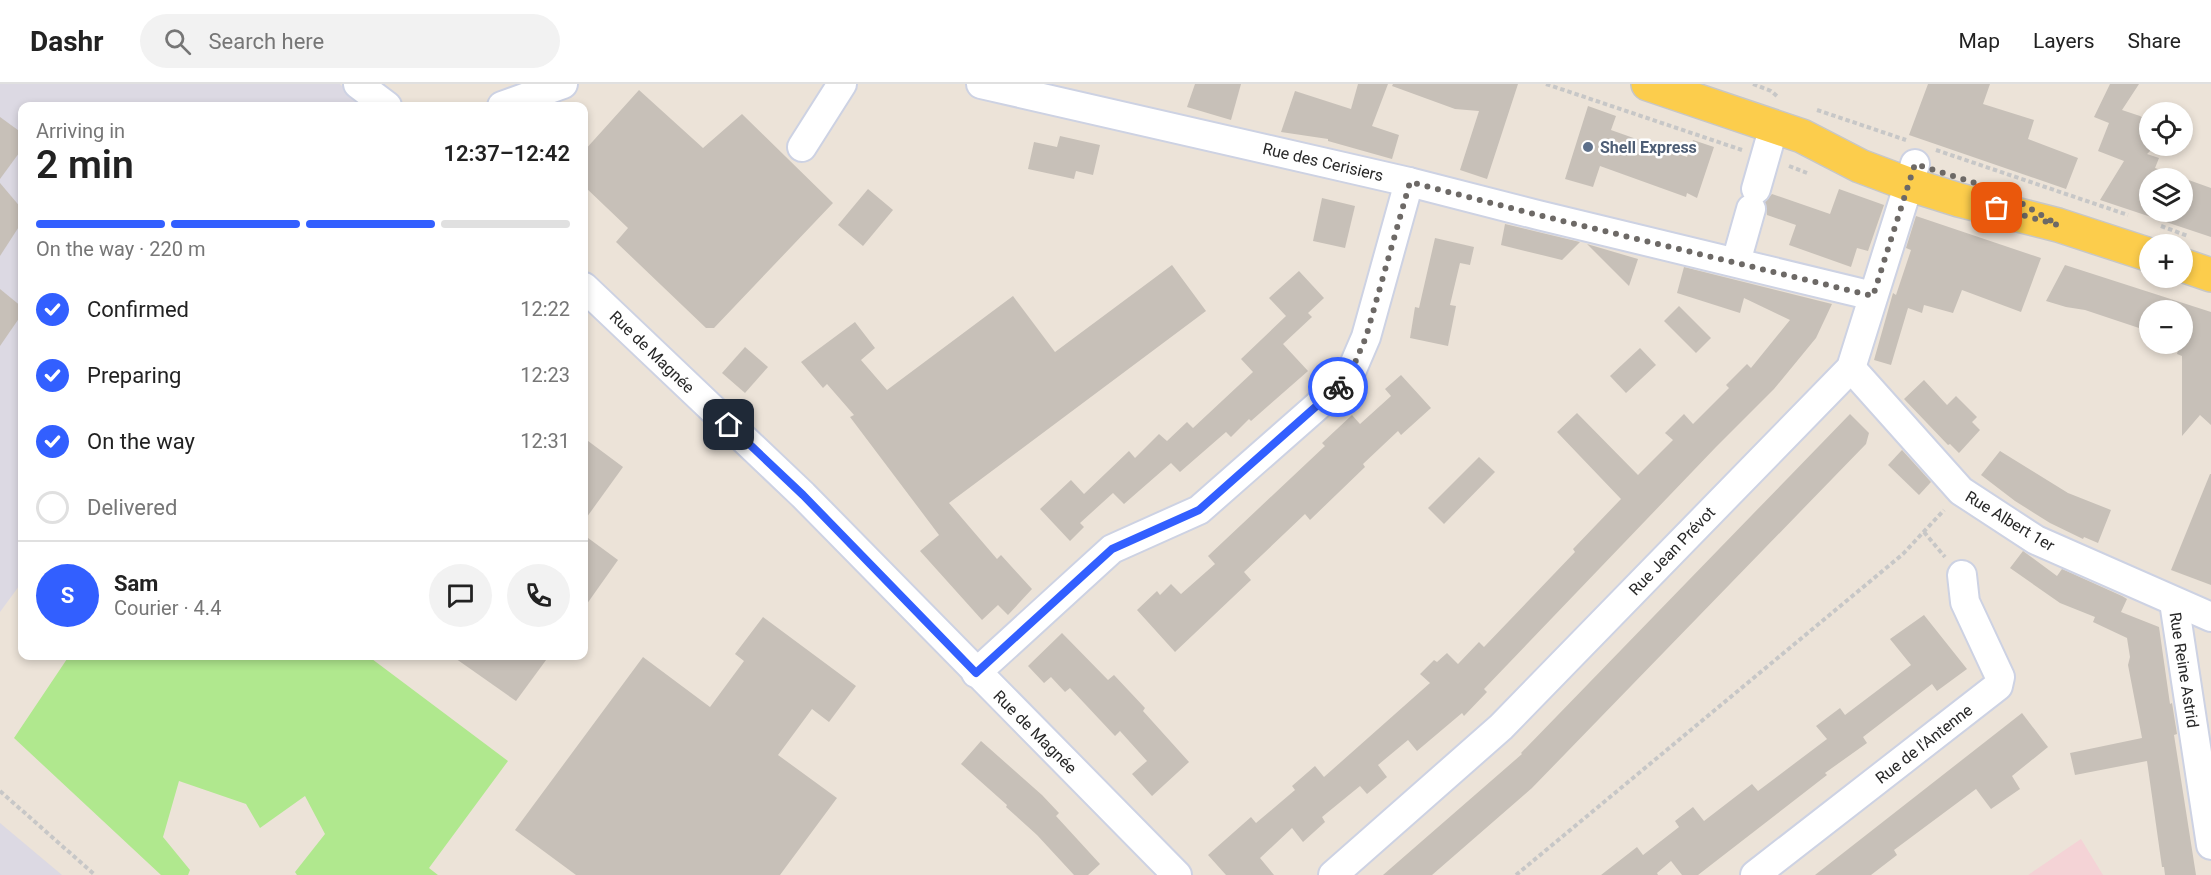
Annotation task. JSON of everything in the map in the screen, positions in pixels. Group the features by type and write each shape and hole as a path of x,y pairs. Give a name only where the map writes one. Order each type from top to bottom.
{"main road":[{"path":"1648,84 1796,121 1915,159 2001,191 2058,225 2139,237"},
{"path":"2193,258 2211,275"}],"street":[{"path":"358,84 382,102"},
{"path":"513,102 563,84"},
{"path":"802,147 842,84"},
{"name":"Rue des Cerisiers","path":"981,84 1410,182 1873,296"},
{"path":"1736,262 1753,199 1796,121"},
{"name":"Rue Jean Prévot","path":"1333,875 1501,728 1851,368 1915,159"},
{"path":"976,673 1112,549 1199,510 1348,379 1366,337 1410,182"},
{"name":"Rue de Magnée","path":"588,291 803,495 1177,875"},
{"name":"Rue Albert 1er","path":"1851,368 1961,491 2036,540 2211,617"},
{"name":"Rue de l'Antenne","path":"1755,875 1998,686 2000,677 1965,602 1962,575"},
{"name":"Rue Reine Astrid","path":"2174,602 2211,845"}],"path":[{"path":"1753,84 1796,121 1915,159 2132,217"},
{"path":"1516,875 1903,554 1961,491"},
{"path":"1924,532 1962,575"},
{"path":"0,792 95,875"}],"shaded area":[{"path":"0,84 340,84 358,102 18,102 18,587 0,612"},
{"path":"0,823 62,875 0,875"},
{"path":"2081,839 2103,875 2028,875"}],"green space":[{"path":"66,660 373,660 508,761 429,868 438,875 297,875 295,872 325,834 305,796 260,828 246,804 179,781 163,837 190,870 188,875 161,875 14,738"}],"building":[{"path":"1195,84 1241,84 1231,120 1187,107"},
{"path":"1358,84 1388,84 1372,126 1399,135 1392,159 1328,141 1328,139 1281,132 1295,91 1351,109"},
{"path":"1393,84 1518,84 1487,179 1460,170 1479,111 1455,109 1392,86"},
{"path":"1928,84 1990,84 1983,104 2034,120 2028,139 2078,158 2066,189 1909,135"},
{"path":"2110,84 2139,84 2122,110 2139,116 2139,156 2159,158 2155,168 2139,168 2139,213 2100,200 2124,161 2098,151 2109,123 2094,117"},
{"path":"639,90 703,148 742,114 833,203 714,328 706,328 616,242 628,228 588,190 588,147"},
{"path":"1588,106 1616,116 1611,130 1687,157 1693,140 1714,147 1697,198 1687,193 1686,197 1600,166 1593,187 1565,179"},
{"path":"0,117 18,130 18,154 0,179"},
{"path":"1060,136 1100,145 1093,175 1076,171 1074,179 1028,169 1034,142 1057,147"},
{"path":"2193,182 2211,188 2211,237 2166,222 2193,222"},
{"path":"0,183 18,204 18,228 0,256"},
{"path":"868,189 893,210 863,246 838,225"},
{"path":"1839,189 1884,205 1868,251 1857,248 1851,267 1789,245 1796,225 1767,215 1765,202 1772,194 1830,214"},
{"path":"1322,198 1355,206 1345,248 1313,241"},
{"path":"1916,216 2041,258 2021,312 1962,290 1953,313 1924,305 1922,313 1908,308 1891,365 1874,360 1893,293 1896,295 1911,250 1906,248"},
{"path":"1505,224 1580,242 1562,260 1501,245"},
{"path":"1435,238 1474,247 1470,265 1460,263 1450,305 1456,306 1448,346 1410,338 1415,307 1419,308"},
{"path":"1587,244 1638,259 1629,286"},
{"path":"1172,265 1206,311 949,503 997,559 1001,555 1032,589 1008,615 998,605 982,620 920,551 939,535 850,417 854,415 827,384 823,388 801,362 855,322 875,348 861,360 887,390 1013,296 1055,352"},
{"path":"2065,265 2174,300 2139,300 2139,328 2085,310 2046,301"},
{"path":"1684,267 1832,304 1816,338 1774,389 1484,689 1487,692 1464,716 1462,713 1417,751 1408,740 1378,765 1387,777 1367,794 1360,786 1322,817 1325,822 1303,842 1292,828 1260,858 1274,875 1226,875 1208,855 1251,817 1256,823 1295,790 1292,786 1315,766 1324,777 1430,683 1420,674 1434,660 1437,662 1447,653 1458,664 1479,642 1484,647 1575,552 1573,549 1621,499 1557,432 1577,413 1638,475 1673,440 1665,433 1684,414 1693,424 1729,388 1726,385 1747,364 1751,368 1790,320 1744,298 1740,313 1677,293"},
{"path":"1299,271 1324,298 1308,313 1312,317 1283,344 1308,371 1251,421 1249,419 1231,437 1226,432 1180,472 1171,463 1124,504 1113,493 1080,523 1084,527 1070,541 1040,509 1071,480 1084,494 1129,451 1135,458 1159,434 1167,441 1187,422 1193,428 1253,372 1241,359 1286,316 1269,298"},
{"path":"0,289 18,304 18,320 0,346"},
{"path":"1679,306 1711,338 1696,353 1664,321"},
{"path":"2193,306 2211,312 2211,425 2200,415 2182,436 2182,356 2177,354 2193,354"},
{"path":"745,347 768,367 745,393 722,373"},
{"path":"1640,348 1656,365 1626,393 1610,376"},
{"path":"1401,375 1431,408 1401,435 1398,431 1363,464 1365,467 1310,520 1305,514 1244,572 1251,580 1175,652 1137,610 1157,591 1160,595 1171,584 1181,594 1215,564 1208,556 1325,446 1322,443 1352,415 1360,424 1391,396 1385,389"},
{"path":"1924,380 1947,405 1956,396 1977,417 1972,422 1980,430 1959,453 1950,444 1948,445 1904,399"},
{"path":"1850,414 1869,433 1866,444 1532,788 1432,875 1383,875 1522,754"},
{"path":"588,441 623,467 588,515"},
{"path":"1902,450 1931,482 1919,495 1888,465"},
{"path":"2000,451 2068,493 2111,510 2098,543 2084,537 2083,539 2050,523 2015,501 1981,475"},
{"path":"1479,457 1495,472 1444,524 1428,508"},
{"path":"2211,474 2211,585 2171,570"},
{"path":"588,538 618,560 588,602"},
{"path":"2023,551 2057,576 2062,569 2122,596 2127,599 2121,612 2159,627 2170,704 2172,703 2177,734 2174,735 2196,875 2165,875 2147,761 2075,775 2070,753 2142,738 2128,665 2130,657 2127,638 2093,622 2095,617 2060,603 2010,568"},
{"path":"1924,615 1967,669 1937,691 1932,684 1863,737 1867,743 1825,773 1827,775 1698,875 1682,875 1671,861 1657,873 1658,875 1601,875 1637,847 1643,855 1679,827 1675,821 1693,807 1704,821 1752,784 1758,791 1827,739 1816,726 1840,708 1845,715 1911,665 1890,639"},
{"path":"763,617 856,686 829,722 812,709 778,755 837,798 780,875 576,875 515,830 643,657 710,707 744,661 735,654"},
{"path":"1062,633 1108,680 1114,675 1145,708 1143,711 1189,762 1152,796 1132,774 1147,761 1120,731 1115,736 1070,688 1065,692 1051,677 1044,683 1028,666"},
{"path":"458,660 546,660 516,701"},
{"path":"2022,713 2048,747 2012,776 2020,789 1991,809 1976,789 1894,850 1897,855 1871,875 1815,875"},
{"path":"981,741 1042,795 1059,813 1056,816 1100,864 1088,875 1074,875 1037,835 1006,807 1007,805 961,764"}],"way so far":[{"path":"1338,387 1348,379 1366,337 1410,182 1873,296 1915,164 2001,191 2058,225 1997,208"}],"place":[{"name":"Shell Express","path":"1588,147"}],"route":[{"path":"729,425 803,495 976,673 1112,549 1199,510 1338,387"}]}
